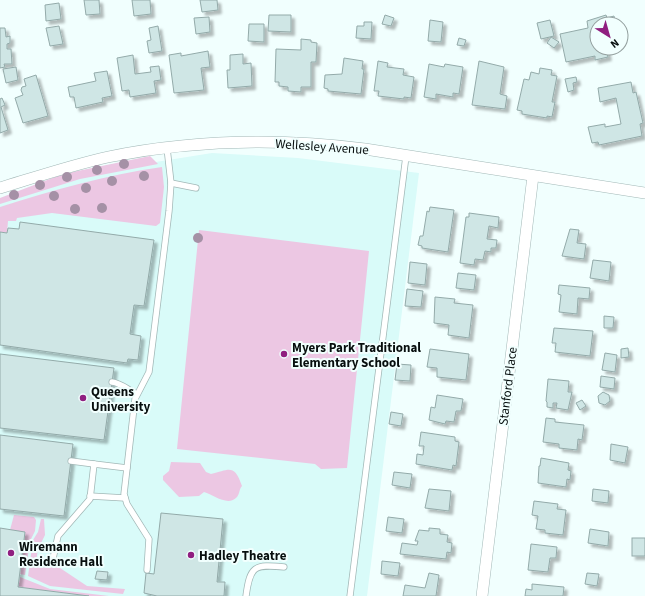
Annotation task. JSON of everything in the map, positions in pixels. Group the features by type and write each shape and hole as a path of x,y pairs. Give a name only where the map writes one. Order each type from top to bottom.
{"street":[{"name":"Wellesley Avenue","path":"0,188 107,157 167,148 221,144 305,143 351,147 645,192"},
{"name":"Stanford Place","path":"482,596 533,176"}],"lane":[{"path":"147,570 150,548 149,539 125,498 127,468 137,394 149,372 171,183 167,148"},
{"path":"350,596 406,156"},
{"path":"171,183 196,188"},
{"path":"112,382 118,383 126,390 137,394"},
{"path":"111,392 126,390"},
{"path":"71,460 127,468"},
{"path":"52,563 58,536 87,504 90,496 94,464"},
{"path":"90,496 125,498"},
{"path":"246,596 248,578 258,566 268,565 284,567"}],"shaded area":[{"path":"212,153 298,158 419,173 367,596 0,596 0,200 112,169"},
{"path":"150,156 158,164 80,179 0,204 0,198 63,174"},
{"path":"162,167 164,187 160,223 156,226 52,213 17,218 16,221 8,221 7,233 0,232 0,207 80,184 121,174"},
{"path":"199,230 369,251 347,468 321,469 315,464 177,449"},
{"path":"171,462 200,463 206,472 211,474 227,470 233,471 242,486 239,494 233,500 229,501 225,501 204,492 199,496 179,497 163,480 163,476 169,471"},
{"path":"14,515 34,517 36,520 35,531 30,541 25,575 20,574 25,532 10,530"},
{"path":"41,519 44,519 45,535 38,549 36,562 57,566 87,586 125,589 123,594 50,586 28,576 33,540 38,532"},
{"path":"20,577 50,589 109,596 89,596 18,587"}],"building":[{"path":"84,0 99,0 100,14 86,15"},
{"path":"132,0 150,0 151,14 134,16"},
{"path":"200,0 217,0 218,10 202,12"},
{"path":"59,3 61,19 46,21 45,5"},
{"path":"269,15 291,15 291,32 268,31"},
{"path":"385,15 394,18 391,26 382,24"},
{"path":"209,17 210,32 196,34 194,18"},
{"path":"430,20 443,22 441,42 428,41"},
{"path":"550,20 554,36 541,39 537,23"},
{"path":"589,20 589,56 595,56 566,62 560,34 588,28 587,21"},
{"path":"364,22 372,22 371,39 356,38 357,26 364,26"},
{"path":"249,24 264,24 264,42 248,41"},
{"path":"59,26 63,44 50,46 46,28"},
{"path":"158,26 162,51 149,53 147,41 151,40 149,28"},
{"path":"0,28 5,28 6,37 10,36 10,43 7,44 7,49 11,49 12,64 4,64 5,67 0,68"},
{"path":"551,37 559,42 554,48 547,43"},
{"path":"459,38 466,40 464,46 457,45"},
{"path":"301,39 311,40 311,42 317,43 316,62 311,62 311,87 301,87 301,92 288,91 288,87 279,86 279,82 275,82 276,49 301,50"},
{"path":"208,51 210,67 201,68 204,90 174,93 169,55 181,53 181,56"},
{"path":"243,54 243,64 251,63 252,86 228,88 227,70 230,70 230,55"},
{"path":"133,55 135,74 151,72 150,67 159,66 161,80 154,81 156,93 130,97 129,90 122,91 117,58"},
{"path":"595,56 608,56 608,57 595,60"},
{"path":"344,58 363,61 362,69 364,69 361,94 328,91 328,89 324,88 325,75 342,74"},
{"path":"378,61 388,63 387,67 404,69 403,75 414,77 411,98 404,97 404,99 378,96 379,91 374,91"},
{"path":"479,61 504,67 500,94 507,96 505,109 472,105"},
{"path":"429,64 444,67 445,64 463,67 459,94 453,93 453,97 436,94 436,99 424,97"},
{"path":"16,67 18,80 6,83 3,69"},
{"path":"540,68 552,70 551,75 557,76 552,102 555,102 552,117 547,116 547,118 522,114 522,111 517,110 524,79 529,80 531,72 539,74"},
{"path":"107,71 112,96 102,98 103,102 76,108 74,97 70,97 68,87 96,81 94,73"},
{"path":"36,75 48,116 23,123 15,98 23,95 21,90 22,87 26,86 24,79"},
{"path":"576,77 577,82 573,83 574,90 568,92 565,79"},
{"path":"631,82 633,93 636,92 643,123 640,124 642,136 599,145 598,142 592,143 588,127 605,124 605,127 621,124 616,98 600,102 598,88"},
{"path":"2,98 5,105 1,107 8,130 0,133 0,99"},
{"path":"430,207 454,210 448,252 422,248 422,246 418,245 420,236 423,236 427,211 429,212"},
{"path":"469,213 499,217 498,228 489,226 487,239 497,240 496,248 491,248 491,252 485,251 483,260 475,259 474,265 460,263 466,217 469,217"},
{"path":"20,222 154,240 144,306 134,305 130,334 141,336 138,360 128,359 127,363 0,345 0,232 7,233 8,228 19,229"},
{"path":"570,229 579,230 577,243 586,244 584,259 562,256"},
{"path":"593,260 611,262 609,281 590,278"},
{"path":"410,262 427,264 425,285 408,283"},
{"path":"458,273 476,275 474,290 456,288"},
{"path":"559,285 590,288 589,299 578,298 577,314 559,312 561,295 558,294"},
{"path":"407,289 423,291 421,307 405,306"},
{"path":"435,297 455,299 454,303 473,305 469,338 448,335 449,325 434,323"},
{"path":"604,316 614,317 613,328 604,328"},
{"path":"554,328 593,331 590,356 555,352 556,343 552,343"},
{"path":"628,348 629,357 621,358 621,349"},
{"path":"430,349 469,354 466,380 437,377 437,368 427,367"},
{"path":"605,353 617,355 615,372 602,370"},
{"path":"0,354 114,368 104,440 0,428"},
{"path":"397,364 411,365 410,381 395,380"},
{"path":"601,376 615,378 614,389 600,387"},
{"path":"548,379 569,381 568,392 572,392 568,410 556,408 557,403 553,403 553,408 547,407 546,401"},
{"path":"603,392 609,395 610,401 605,405 599,403 598,396"},
{"path":"437,395 463,399 461,411 456,411 454,422 446,421 445,424 429,420 431,407 435,408"},
{"path":"582,400 586,406 580,410 576,403"},
{"path":"391,412 403,414 401,426 389,424"},
{"path":"546,418 555,419 555,422 584,425 582,440 578,439 577,450 559,448 559,444 543,442"},
{"path":"421,432 455,437 455,441 459,442 456,466 453,465 452,470 416,464 417,454 423,455 424,446 419,446"},
{"path":"0,435 73,444 64,516 0,509"},
{"path":"611,444 628,447 625,463 610,460"},
{"path":"541,458 569,463 568,470 571,471 570,480 567,479 566,487 538,483"},
{"path":"394,472 412,474 410,488 392,485"},
{"path":"429,489 451,491 449,511 425,508"},
{"path":"593,489 609,491 608,503 592,501"},
{"path":"534,501 558,504 557,509 566,510 563,535 545,533 545,530 536,529 538,516 532,515"},
{"path":"161,513 223,519 217,582 225,582 224,596 157,596 144,593 146,573 154,574"},
{"path":"388,517 404,519 402,533 386,531"},
{"name":"Wiremann Residence Hall","path":"0,528 25,532 18,587 89,596 0,596"},
{"path":"429,528 440,529 440,534 448,535 447,542 452,543 451,553 447,552 446,559 400,554 402,543 417,545 418,541 415,541 419,530 429,531"},
{"path":"590,529 609,532 608,546 588,543"},
{"path":"632,538 645,538 645,556 632,556"},
{"path":"531,544 557,547 556,558 550,558 548,572 528,570"},
{"path":"382,561 400,563 398,576 381,574"},
{"path":"97,571 108,572 107,580 95,579"},
{"path":"429,573 439,575 436,596 403,596 405,585 425,588"},
{"path":"587,573 599,574 597,586 585,584"},
{"path":"532,584 564,587 563,596 525,596 526,589 532,590"}],"place":[{"name":"Myers Park Traditional Elementary School","path":"284,354"},
{"name":"Queens University","path":"83,398"},
{"name":"Wiremann Residence Hall","path":"11,553"},
{"name":"Hadley Theatre","path":"191,555"}]}
